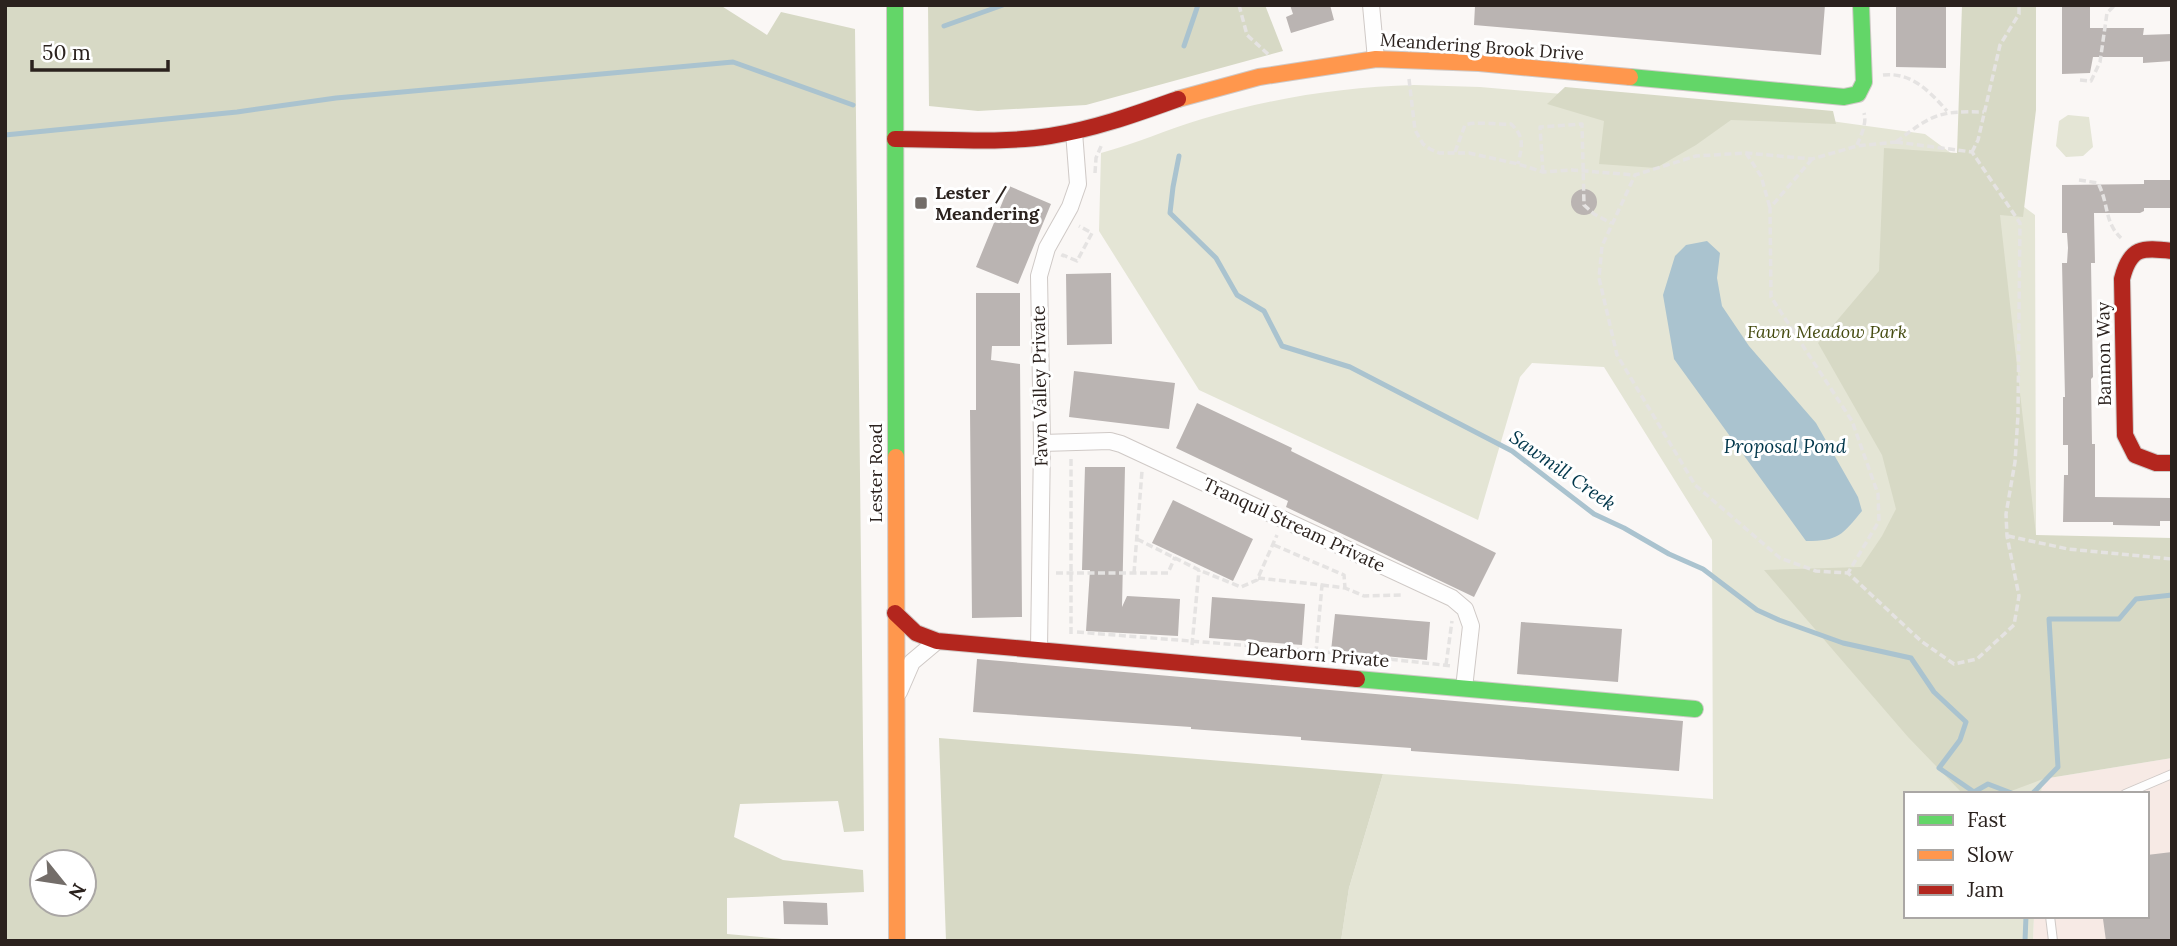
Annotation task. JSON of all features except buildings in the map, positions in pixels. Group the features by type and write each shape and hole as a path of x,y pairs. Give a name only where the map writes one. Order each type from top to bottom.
{"street":[{"name":"Lester Road","path":"895,5 897,941"},
{"path":"1371,5 1376,59"},
{"path":"1858,94 1864,82 1861,5"},
{"name":"Meandering Brook Drive","path":"895,139 1024,139 1074,132 1114,122 1180,98 1259,77 1376,59 1406,58 1479,63 1844,97 1858,94"},
{"name":"Fawn Valley Private","path":"1039,649 1042,443 1040,276 1047,248 1070,207 1079,184 1074,132"},
{"path":"2136,252 2150,248 2172,251"},
{"name":"Bannon Way","path":"2136,252 2126,264 2122,279 2125,435 2135,455 2156,463 2172,463"},
{"name":"Tranquil Stream Private","path":"1042,443 1110,441 1452,598 1465,609 1471,626 1464,688"},
{"name":"Dearborn Private","path":"895,613 916,633 937,641 1695,709"},
{"path":"895,704 912,662 937,641"}],"lane":[{"path":"2130,792 2172,774"},
{"path":"2050,918 2053,941"}],"path":[{"path":"1239,5 1247,35 1268,55 1279,56"},
{"path":"1972,152 1978,140 2000,45 2019,15 2019,5"},
{"path":"2080,80 2091,81 2100,62 2107,13 2115,5"},
{"path":"1406,58 1415,130 1423,144 1439,153 1469,153 1543,172 1572,170 1635,176 1696,156 1746,153 1812,159 1857,146 1896,142 1972,152 2020,223 2018,415 2015,462 2006,514 2007,536 2018,596 2014,625 1977,659 1954,664 1922,641 1847,573 1816,571 1780,558 1695,485 1617,355 1599,278 1602,246 1635,176"},
{"path":"1863,76 1897,74 1928,89 1947,111"},
{"path":"1857,146 1865,118 1858,94"},
{"path":"1896,142 1923,121 1947,111 1984,112"},
{"path":"1454,153 1465,125 1473,122 1511,124 1523,141 1518,164"},
{"path":"1543,172 1540,127 1582,124 1584,205 1611,223"},
{"path":"1095,181 1097,158 1102,144"},
{"path":"1746,153 1761,176 1770,208 1772,297 1852,421 1878,494 1879,522 1847,573"},
{"path":"1770,208 1812,159"},
{"path":"2079,180 2098,183 2104,194 2111,229 2136,252"},
{"path":"1060,262 1063,254 1077,261 1092,233 1078,227 1084,215"},
{"path":"1067,442 1071,455 1070,652"},
{"path":"1134,573 1143,454"},
{"path":"1258,578 1284,520"},
{"path":"2007,536 2068,549 2172,559"},
{"path":"1136,539 1241,587 1258,578 1345,587 1364,596 1412,595"},
{"path":"1273,545 1344,575 1345,587"},
{"path":"1040,573 1168,573 1175,557"},
{"path":"1190,663 1199,570"},
{"path":"1313,674 1322,585"},
{"path":"1446,665 1453,611"},
{"path":"1040,630 1316,651 1466,668"}],"shaded area":[{"path":"2172,758 2172,941 2033,941 2034,918 2149,918 2149,792 2041,792 2043,779"}],"green space":[{"path":"5,5 720,5 767,35 781,12 855,29 864,831 844,832 838,801 740,804 734,837 783,860 863,870 864,892 727,898 727,934 805,941 5,941"},
{"path":"928,5 1265,5 1283,51 1086,105 978,111 929,106"},
{"path":"1962,5 2036,5 2036,110 2023,217 2000,215 2036,535 2172,538 2172,758 2043,779 2008,792 1961,792 1908,737 1764,570 1861,567 1896,509 1882,455 1818,343 1879,271 1884,148 1957,153"},
{"name":"Fawn Meadow Park","path":"1414,85 1480,87 1751,110 1925,134 2035,215 2036,535 2041,792 1904,792 1904,918 2034,918 2033,941 1341,941 1349,888 1383,774 1713,799 1712,540 1604,367 1532,363 1520,377 1478,520 1199,390 1099,231 1101,153 1189,123 1254,105 1360,88"},
{"path":"1565,87 1833,111 1836,124 1731,120 1696,145 1656,168 1599,164 1604,121 1547,104"},
{"path":"2068,115 2089,117 2093,147 2083,156 2066,157 2056,146 2059,121"},
{"path":"939,738 1383,774 1349,888 1341,941 946,941"}],"water":[{"name":"Proposal Pond","path":"1707,241 1720,253 1717,278 1722,306 1749,346 1816,423 1858,497 1862,511 1844,531 1833,538 1806,541 1674,359 1663,295 1675,256 1686,245"}],"waterway":[{"path":"944,26 1003,5"},
{"name":"Sawmill Creek","path":"1184,46 1198,5"},
{"path":"5,135 237,112 336,98 733,62 853,105"},
{"name":"Sawmill Creek","path":"1179,156 1170,213 1216,258 1237,295 1264,311 1282,346 1350,367 1512,451 1594,514 1703,569 1757,610 1843,643 1911,658 1934,692 1966,722 1960,740 1939,768 1974,792"},
{"name":"Sawmill Creek","path":"2034,792 2058,767 2049,619 2119,619 2136,599 2172,595"},
{"name":"Sawmill Creek","path":"1974,792 1988,784 2009,792"},
{"path":"2025,941 2026,918"}],"traffic: fast":[{"path":"895,5 896,457"},
{"path":"1630,77 1844,97 1858,94 1864,82 1861,5"},
{"path":"1357,679 1695,709"}],"traffic: slow":[{"path":"1178,99 1259,77 1376,59 1479,63 1630,77"},
{"path":"896,457 897,941"}],"traffic: jam":[{"path":"895,139 992,140 1050,136 1099,125 1178,99"},
{"path":"2172,251 2153,249 2133,255 2122,279 2125,435 2135,455 2156,463 2172,463"},
{"path":"895,613 916,633 937,641 1357,679"}],"place":[{"name":"Lester / Meandering","path":"921,203"}]}
